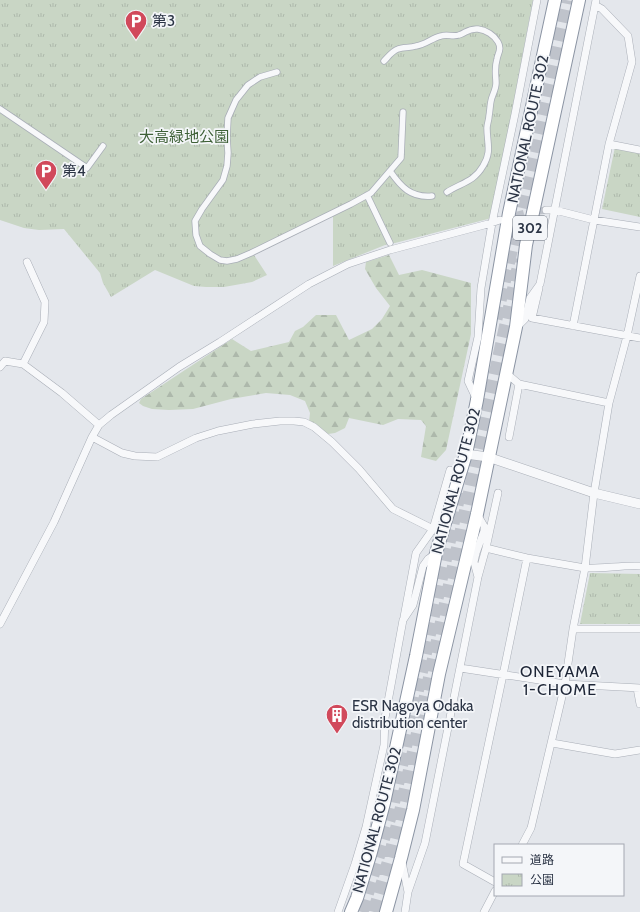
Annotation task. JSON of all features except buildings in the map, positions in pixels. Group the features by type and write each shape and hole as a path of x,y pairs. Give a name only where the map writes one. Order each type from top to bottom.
{"highway":[{"name":"NATIONAL ROUTE 302","path":"351,912 357,898 384,803 436,553 466,454 477,400 509,213 555,0"},
{"name":"NATIONAL ROUTE 302","path":"386,912 413,810 439,674 477,514 516,328 526,245 579,0"}],"street":[{"path":"477,400 468,381 478,337 481,288 492,223 537,0"},
{"path":"573,326 609,144 632,62 628,36 596,2"},
{"path":"596,2 532,318 640,338"},
{"path":"384,61 397,49 415,47 441,36 460,35 472,29 479,29 488,32 498,42 500,50 495,66 496,83 491,99 487,128 488,156 482,168 470,180 447,192"},
{"path":"632,62 640,60"},
{"path":"277,72 260,77 248,85 236,100 228,118 228,166 223,180 195,221 196,235 200,246 220,260 237,259 271,244 371,193 401,158 403,112"},
{"path":"0,109 87,168 103,146"},
{"path":"609,144 640,150"},
{"path":"390,171 400,185 410,192 420,196 432,196"},
{"path":"367,195 390,243"},
{"path":"546,210 555,210 594,220 640,227"},
{"path":"0,624 54,522 92,437 99,425 111,415 179,367 309,284 348,264 390,250 500,220"},
{"path":"23,364 44,322 44,302 27,262"},
{"path":"523,844 531,828 565,684 573,629 585,568 594,493 609,403 627,336 640,276"},
{"path":"516,328 525,320 530,298 540,284"},
{"path":"0,367 5,361 23,364 62,393 99,425"},
{"path":"506,373 519,384 609,403"},
{"path":"509,437 519,384"},
{"path":"92,437 122,453 135,456 157,457 196,438 218,431 253,424 280,421 304,422 314,427 332,442 359,469 393,509 433,529"},
{"path":"466,454 488,457 594,493 640,504"},
{"path":"338,912 366,827 375,788 384,744 385,718 416,553 433,529 450,470"},
{"path":"405,912 408,892 425,843 478,577 498,493"},
{"path":"477,514 484,526 484,531 474,562 478,577"},
{"path":"486,548 527,558 585,568 594,569 640,566"},
{"path":"403,620 413,605 423,566 428,559 436,553"},
{"path":"494,881 463,864 527,558"},
{"path":"408,596 413,594 418,588"},
{"path":"573,629 640,629"},
{"path":"460,668 565,684 639,688 640,704"},
{"path":"552,743 615,754 640,750"},
{"path":"401,858 408,892"},
{"path":"484,912 494,893"}],"green space":[{"name":"大高緑地公園","path":"0,0 533,0 492,217 395,243 390,243 333,266 333,216 254,255 267,275 252,282 224,287 194,286 155,270 111,297 103,283 100,273 64,229 39,230 24,228 0,220"},
{"path":"615,147 640,153 640,217 602,209"},
{"path":"389,255 399,275 422,270 471,283 471,334 446,450 436,461 421,457 426,426 421,420 398,419 383,425 349,418 345,428 335,433 328,434 309,422 310,413 305,401 290,395 266,393 231,399 193,409 152,409 139,403 141,399 232,339 251,351 289,342 295,331 303,327 316,315 336,315 349,340 372,329 382,319 390,306 376,288 365,269 366,262"},
{"path":"590,573 640,574 640,624 580,624"}],"tunnel":[{"path":"496,319 566,0"},
{"path":"507,218 525,213 546,210"},
{"path":"374,912 400,814 520,259"},
{"path":"362,912 392,810 460,491"}],"place":[{"name":"第3","path":"136,40"},
{"name":"第4","path":"46,190"},
{"name":"ESR Nagoya Odaka distribution center","path":"337,734"}],"district":[{"name":"ONEYAMA 1-CHOME","path":"560,680"}]}
